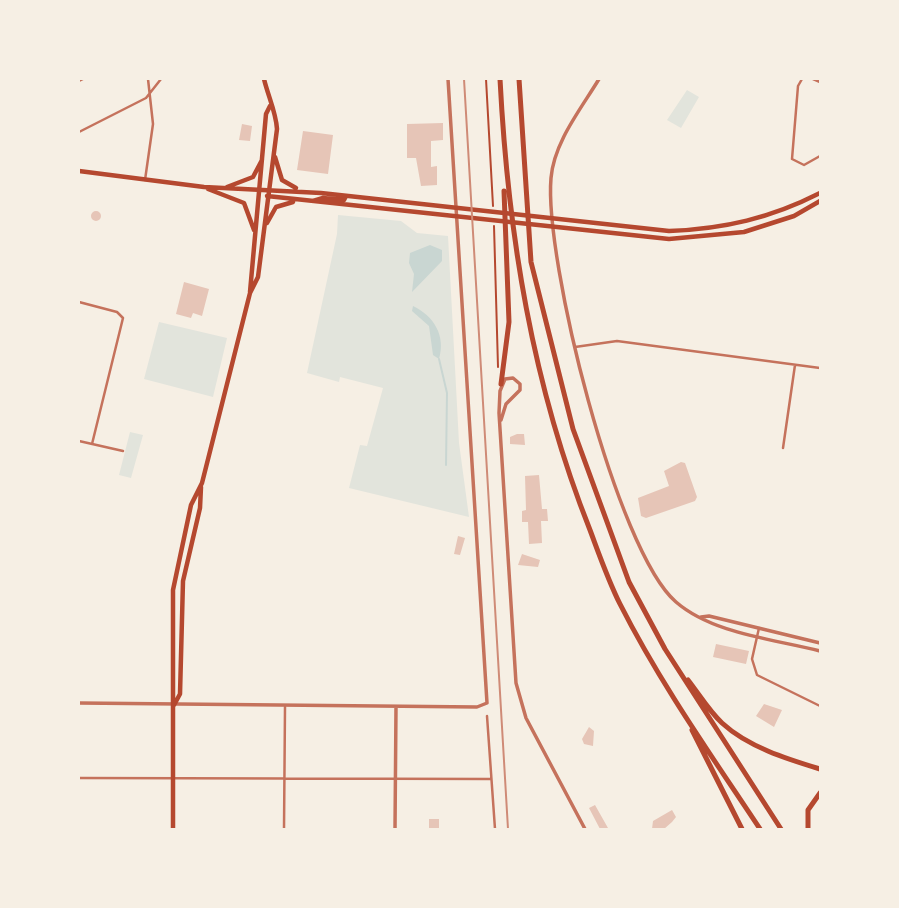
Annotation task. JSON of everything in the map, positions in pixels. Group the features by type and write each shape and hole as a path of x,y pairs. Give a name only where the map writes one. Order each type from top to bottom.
{"highway":[{"path":"500,79 509,322 501,384"},
{"path":"519,79 531,262 573,429 629,582 665,649 781,829"},
{"path":"505,170 516,260 535,360 572,484 618,601 654,668 760,829"},
{"path":"665,649 714,714 728,728 768,751 820,769"},
{"path":"688,720 698,748 742,829"},
{"path":"808,829 808,810 820,793"}],"main road":[{"path":"250,293 258,277 274,152 276,114 270,106 264,79"},
{"path":"174,705 180,694 183,581 201,508 202,483 250,293 266,149 266,114 270,106"},
{"path":"224,188 245,183 254,176 266,149"},
{"path":"274,152 282,180 303,191"},
{"path":"79,171 204,187 260,192 269,189 303,191 574,223 669,231 705,230 752,221 820,193"},
{"path":"204,187 244,203 255,234"},
{"path":"260,192 268,197 669,239 739,233 775,223 820,201"},
{"path":"313,202 323,198 344,200 346,196"},
{"path":"264,230 276,207 303,201"},
{"path":"173,829 173,590 191,505 202,483"}],"street":[{"path":"145,180 153,124 148,79"},
{"path":"79,132 146,98 162,79"},
{"path":"79,703 477,707 486,703 448,79"},
{"path":"600,79 562,140 551,177 558,259 575,347 603,449 642,549 670,596 707,622 820,651"},
{"path":"802,79 798,86 792,159 804,165 820,156"},
{"path":"814,79 820,82"},
{"path":"79,302 117,312 123,318 92,444"},
{"path":"575,347 617,341 820,369"},
{"path":"783,448 794,365"},
{"path":"501,421 506,404 520,387 512,378 501,384 501,421 516,683 526,718 585,829"},
{"path":"79,441 123,452"},
{"path":"701,617 709,616 820,643"},
{"path":"760,628 752,659 757,675 820,706"},
{"path":"284,829 285,706"},
{"path":"395,829 396,707"},
{"path":"487,716 495,829"},
{"path":"79,778 490,779"}],"path":[{"path":"486,79 493,207"},
{"path":"493,218 499,371"}],"shaded area":[{"path":"687,90 699,97 681,128 667,120"},
{"path":"338,215 401,221 417,233 448,236 459,443 469,517 349,488 360,445 367,446 383,388 340,377 339,382 307,373 337,234"},
{"path":"430,245 442,250 442,261 412,292 414,274 409,263 410,253"},
{"path":"413,306 427,315 436,328 441,342 439,359 433,355 429,326 412,311"},
{"path":"159,322 227,338 213,397 144,379"},
{"path":"130,432 143,435 131,478 119,475"}],"building":[{"path":"443,123 443,140 431,141 431,167 437,166 437,185 421,186 416,158 407,158 407,124"},
{"path":"242,124 252,126 250,141 239,140"},
{"path":"303,131 333,135 328,174 297,170"},
{"path":"96,211 100,212 100,220 96,221 92,220 91,216 92,212"},
{"path":"184,282 209,289 202,316 193,313 191,318 176,314"},
{"path":"524,434 525,445 510,444 510,437"},
{"path":"681,462 685,463 697,497 695,501 646,518 641,516 638,498 669,486 664,471"},
{"path":"539,475 542,509 547,509 548,521 541,521 542,543 529,544 528,522 522,522 522,511 526,510 525,476"},
{"path":"458,536 465,538 460,555 454,554"},
{"path":"522,554 540,560 538,567 518,565"},
{"path":"716,644 749,651 746,664 713,657"},
{"path":"764,704 782,710 774,727 756,716"},
{"path":"589,727 594,731 593,746 584,744 582,739"},
{"path":"595,805 608,828 600,829 589,808"},
{"path":"672,810 676,817 672,822 664,829 652,829 653,821"},
{"path":"429,819 439,819 439,829 429,829"}],"waterway":[{"path":"439,359 447,393 446,465"}],"railway":[{"path":"464,79 508,829"}]}
